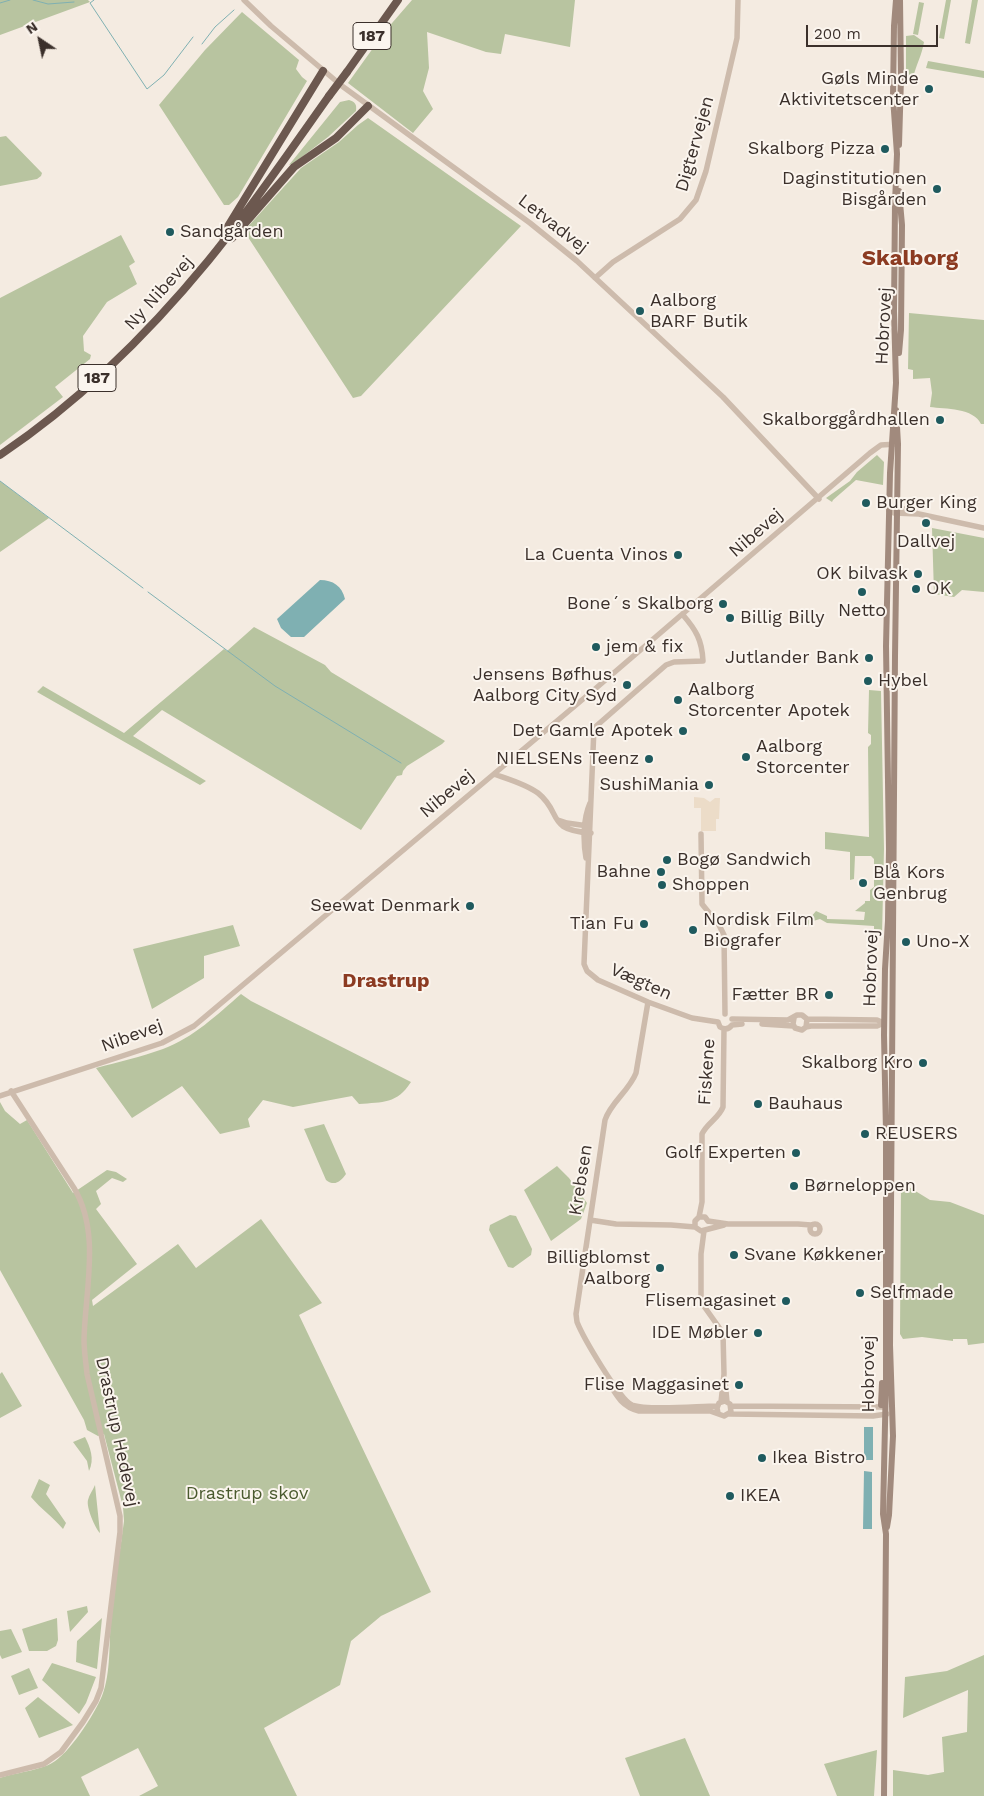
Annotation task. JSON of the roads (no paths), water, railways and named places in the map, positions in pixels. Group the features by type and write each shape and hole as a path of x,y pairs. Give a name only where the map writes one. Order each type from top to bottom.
{"highway":[{"name":"Ny Nibevej","path":"0,455 52,416 95,380 129,348 208,262 398,0"},
{"path":"184,289 239,210 323,71"},
{"path":"208,262 221,251 294,166 336,138 368,106"}],"main road":[{"name":"Hobrovej","path":"886,1534 883,1514 890,1335 895,446 896,383 901,330 902,225 897,180 893,97 894,26 898,0"},
{"name":"Hobrovej","path":"884,1796 886,1534 889,1514 893,1436 886,1411 884,1344 886,1125 884,1023 888,911 886,646 889,511 895,446"},
{"path":"884,1023 892,1023"}],"street":[{"name":"Letvadvej","path":"244,0 323,71 564,250 723,397 819,498"},
{"name":"Digtervejen","path":"595,278 610,264 680,220 696,200 706,171 737,38 738,0"},
{"name":"Nibevej","path":"0,1096 147,1049 194,1026 682,615 880,445 895,446"},
{"path":"889,511 919,514 984,528"},
{"path":"494,774 536,792 547,803 554,817 565,828 588,830 593,732 597,724 666,665 674,662 703,661 701,644 696,631 682,615"},
{"name":"Vægten","path":"588,830 585,849 588,868 584,964 586,970 591,975 648,1002 692,1018 718,1022"},
{"name":"Fiskene","path":"701,834 702,904 719,925 724,935 725,1014"},
{"name":"Krebsen","path":"648,1002 636,1073 633,1080 611,1107 605,1120 576,1314 577,1322 602,1365 625,1400 634,1405 662,1407 724,1404 886,1411"},
{"path":"732,1022 730,1015 725,1014 719,1017 718,1022 720,1027 724,1029 736,1020 788,1020 800,1015 807,1019 877,1020 884,1023"},
{"path":"793,1026 794,1018"},
{"path":"806,1027 807,1019"},
{"path":"732,1022 793,1026 799,1030 811,1026 877,1026 884,1023"},
{"name":"Fiskene","path":"724,1029 723,1107 702,1134 701,1254 701,1302 723,1333 724,1404"},
{"name":"Drastrup Hedevej","path":"0,1776 44,1764 55,1757 68,1745 96,1701 101,1688 104,1670 109,1611 120,1532 118,1504 84,1354 90,1249 86,1219 79,1196 12,1092"},
{"path":"590,1220 616,1224 798,1224 810,1228"},
{"name":"Krebsen","path":"602,1365 618,1399 630,1409 639,1412 710,1411 724,1416 730,1414"},
{"path":"718,1413 724,1404 730,1414 886,1411"}],"water":[{"path":"320,580 329,581 339,587 345,599 304,637 291,637 281,628 277,619"},
{"path":"864,1427 873,1427 873,1460 864,1460"},
{"path":"864,1471 872,1472 872,1529 863,1529"}],"waterway":[{"path":"0,3 10,0"},
{"path":"33,0 48,4 74,2"},
{"path":"94,0 90,3 147,89 164,75 193,37"},
{"path":"202,44 215,27 234,10"},
{"path":"0,481 143,588"},
{"path":"148,592 275,686 401,763"}],"place":[{"name":"Gøls Minde Aktivitetscenter","path":"929,89"},
{"name":"Skalborg Pizza","path":"885,149"},
{"name":"Daginstitutionen Bisgården","path":"937,189"},
{"name":"Sandgården","path":"170,232"},
{"name":"Aalborg BARF Butik","path":"640,311"},
{"name":"Skalborggårdhallen","path":"940,420"},
{"name":"Burger King","path":"866,503"},
{"name":"Dallvej","path":"926,523"},
{"name":"La Cuenta Vinos","path":"678,555"},
{"name":"OK bilvask","path":"918,574"},
{"name":"OK","path":"916,589"},
{"name":"Netto","path":"862,592"},
{"name":"Bone´s Skalborg","path":"723,604"},
{"name":"Billig Billy","path":"730,618"},
{"name":"jem & fix","path":"596,647"},
{"name":"Jutlander Bank","path":"869,658"},
{"name":"Hybel","path":"868,681"},
{"name":"Jensens Bøfhus, Aalborg City Syd","path":"627,685"},
{"name":"Aalborg Storcenter Apotek","path":"678,700"},
{"name":"Det Gamle Apotek","path":"683,731"},
{"name":"Aalborg Storcenter","path":"746,757"},
{"name":"NIELSENs Teenz","path":"649,759"},
{"name":"SushiMania","path":"709,785"},
{"name":"Bogø Sandwich","path":"667,860"},
{"name":"Bahne","path":"661,872"},
{"name":"Blå Kors Genbrug","path":"863,883"},
{"name":"Shoppen","path":"662,885"},
{"name":"Seewat Denmark","path":"470,906"},
{"name":"Tian Fu","path":"644,924"},
{"name":"Nordisk Film Biografer","path":"693,930"},
{"name":"Uno-X","path":"906,942"},
{"name":"Fætter BR","path":"829,995"},
{"name":"Skalborg Kro","path":"923,1063"},
{"name":"Bauhaus","path":"758,1104"},
{"name":"REUSERS","path":"865,1134"},
{"name":"Golf Experten","path":"796,1153"},
{"name":"Børneloppen","path":"794,1186"},
{"name":"Svane Køkkener","path":"734,1255"},
{"name":"Billigblomst Aalborg","path":"660,1268"},
{"name":"Selfmade","path":"860,1293"},
{"name":"Flisemagasinet","path":"786,1301"},
{"name":"IDE Møbler","path":"758,1333"},
{"name":"Flise Maggasinet","path":"739,1385"},
{"name":"Ikea Bistro","path":"762,1458"},
{"name":"IKEA","path":"730,1496"}],"district":[{"name":"Skalborg","path":"910,259"},
{"name":"Drastrup","path":"386,981"}],"park label":[{"name":"Drastrup skov","path":"247,1494"}]}
